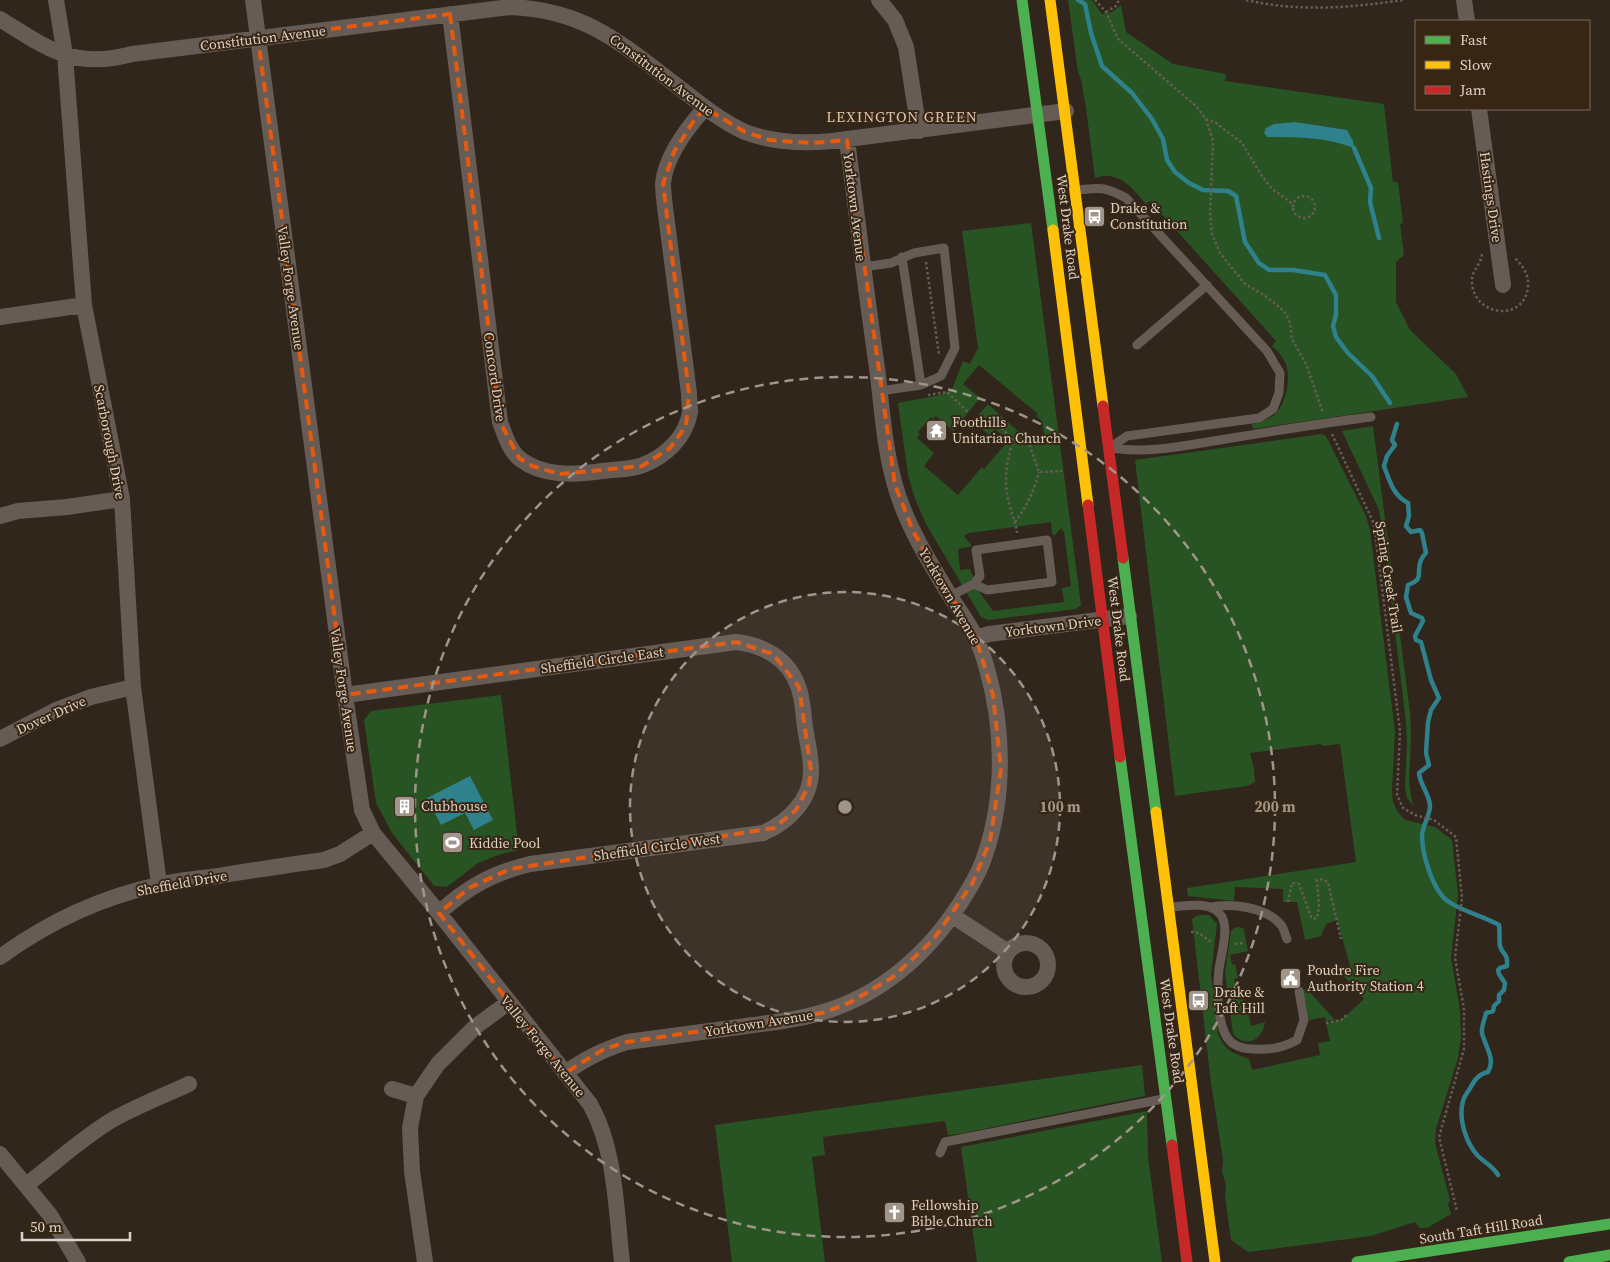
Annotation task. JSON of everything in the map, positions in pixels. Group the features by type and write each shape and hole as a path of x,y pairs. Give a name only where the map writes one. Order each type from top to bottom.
{"main road":[{"name":"West Drake Road","path":"1022,0 1038,114 1095,450 1130,616 1154,909 1166,1098 1187,1262"},
{"name":"West Drake Road","path":"1050,0 1076,190 1095,450 1102,619 1215,1262"},
{"name":"South Taft Hill Road","path":"1358,1262 1610,1224"},
{"path":"1569,1262 1610,1255"}],"street":[{"name":"Scarborough Drive","path":"56,0 65,55 84,305 122,499 133,687 159,884"},
{"name":"Valley Forge Avenue","path":"253,0 345,696 362,810 373,833 439,913 590,1104 598,1119 610,1155 622,1262"},
{"path":"879,0 895,20 906,47 918,130"},
{"path":"1464,0 1467,20"},
{"name":"Constitution Avenue","path":"0,19 38,43 65,55 98,60 132,54 527,4 593,26 617,40 725,121 745,132 770,140 787,143 846,140 1066,111"},
{"name":"Concord Drive","path":"450,14 500,422 511,448 519,458 542,470 560,474 576,474 642,466 659,457 670,448 680,437 686,426 690,412 689,393 663,184 667,166 674,152 693,122 706,108"},
{"name":"Hastings Drive","path":"1479,110 1503,285"},
{"name":"Yorktown Avenue","path":"565,1073 583,1060 628,1042 793,1020 822,1013 876,989 915,960 953,916 984,859 997,806 1001,769 993,695 987,669 976,638 917,538 902,508 894,484 884,432 846,140"},
{"path":"0,317 84,305"},
{"path":"0,516 18,511 67,507 122,499"},
{"name":"Yorktown Drive","path":"976,638 989,634 1130,616"},
{"name":"Sheffield Circle East","path":"345,696 736,642 760,647 773,654 793,674 799,687 805,729"},
{"name":"Dover Drive","path":"0,738 56,710 91,696 133,687"},
{"name":"Sheffield Circle West","path":"439,913 469,888 486,878 510,869 530,864 763,832 774,828 796,810 804,798 809,785 811,770 805,729"},
{"name":"Sheffield Drive","path":"0,957 22,942 74,913 114,897 159,884 324,860 340,854 373,833"},
{"path":"953,916 1008,952"},
{"path":"425,1262 412,1171 410,1136 416,1096 438,1064 476,1027 509,1002"},
{"path":"26,1185 110,1121 138,1106 189,1084"},
{"path":"392,1089 416,1096"},
{"path":"0,1154 50,1215 78,1262"}],"lane":[{"path":"1076,190 1110,189 1126,198 1267,351 1280,373 1280,394 1273,409 1259,418 1127,436 1095,450"},
{"path":"863,267 891,262 914,252 944,248 955,348 942,376 921,385 880,391"},
{"path":"902,258 921,385"},
{"path":"1137,345 1206,285"},
{"path":"1095,450 1130,451 1174,447 1371,417"},
{"path":"950,596 974,584 980,576 976,550 1047,540 1052,582 987,590 974,584"},
{"path":"1154,909 1189,906 1211,907 1223,904 1241,906 1268,914 1281,925 1287,939"},
{"path":"1211,907 1220,914 1224,922 1224,937 1219,971 1219,1009 1224,1031 1231,1042 1244,1049 1267,1049 1285,1047 1298,1040 1304,1020 1299,991"},
{"path":"940,1153 945,1142 1166,1098"}],"path":[{"name":"Spring Creek Trail","path":"1095,0 1106,12 1118,39 1196,106 1206,119 1212,140 1210,197 1212,234 1220,253 1245,284 1264,295 1284,311 1287,316 1292,339 1306,364 1327,423 1374,524 1400,731 1397,795 1403,808 1415,815 1434,820 1456,837 1462,898 1455,958 1464,1009 1464,1049 1439,1137 1458,1211"},
{"path":"1106,12 1116,6 1119,0"},
{"path":"1246,0 1268,5 1297,8 1368,5 1403,0"},
{"path":"1206,119 1216,123 1242,143 1271,188 1293,204"},
{"path":"1306,196 1312,200 1315,210 1308,218 1297,217 1293,211 1293,204 1298,198 1306,196"},
{"path":"926,260 939,356"},
{"path":"924,396 947,392 968,412"},
{"path":"990,418 1013,441 1006,462 1006,477 1007,495 1015,522 1018,544"},
{"path":"1015,522 1035,490 1039,472 1028,440"},
{"path":"1039,472 1066,470"},
{"path":"1288,902 1292,883 1299,884 1311,917 1313,919 1317,918 1319,907 1317,880 1320,879 1328,882 1341,939"},
{"path":"1190,932 1196,931 1212,942"},
{"path":"1230,944 1244,944"},
{"path":"1326,1023 1341,1020 1348,1014"}],"highlighted area":[{"path":"450,14 500,422 519,458 532,466 560,474 642,466 670,448 686,426 689,393 663,184 674,152 693,122 705,108 745,132 770,140 811,143 847,140 895,485 913,531 976,638 993,695 1001,769 990,841 972,884 933,940 893,977 849,1003 822,1013 627,1042 604,1049 565,1073 439,913 469,888 510,869 774,828 796,810 809,785 811,770 799,687 773,654 736,642 345,695 258,38"}],"green space":[{"path":"1068,0 1092,0 1102,14 1112,12 1121,5 1126,32 1173,64 1226,74 1225,81 1384,104 1393,182 1398,182 1403,223 1400,224 1404,255 1396,262 1396,302 1410,330 1456,374 1468,397 1253,429 1252,424 1271,417 1278,411 1282,405 1288,384 1285,362 1272,346 1276,341 1150,201 1146,204 1130,186 1118,178 1104,176 1095,178 1085,101 1078,72"},
{"path":"1031,223 1081,605 1076,609 988,620 981,617 926,524 915,499 908,475 898,403 940,395 952,389 963,361 970,364 978,348 962,231","holes":["979,365 1038,414 1036,416 1042,421 1044,433 1033,445 988,404 973,421 989,435 995,429 1008,441 958,495 924,466 934,453 917,438 920,434 918,432 931,417 933,419 936,416 953,431 980,398 963,384","1051,522 1054,536 1061,528 1064,532 1071,586 1062,588 1064,602 993,611 980,593 970,569 960,570 958,549 972,546 964,536 969,533"]},
{"path":"1373,426 1410,712 1409,783 1413,806 1407,798 1405,787 1406,722 1379,510 1342,431"},
{"path":"1322,434 1326,436 1366,516 1370,530 1395,732 1393,802 1397,811 1405,820 1435,827 1452,840 1458,895 1451,957 1460,1011 1461,1037 1458,1058 1436,1129 1435,1143 1450,1200 1448,1204 1451,1214 1427,1228 1420,1228 1415,1222 1371,1236 1248,1252 1231,1240 1225,1196 1226,1185 1222,1172 1223,1160 1211,1083 1192,919 1198,915 1209,915 1217,924 1211,974 1218,1034 1230,1051 1249,1059 1252,1070 1320,1055 1318,1043 1330,1041 1326,1023 1341,1020 1364,999 1342,974 1350,965 1337,920 1326,924 1321,936 1305,940 1297,902 1283,902 1283,889 1235,887 1234,901 1188,896 1187,888 1356,862 1340,744 1322,746 1321,744 1250,753 1255,782 1247,786 1175,796 1135,460"},
{"path":"501,695 519,850 501,854 478,863 447,887 434,886 392,833 376,803 364,720 371,711"},
{"path":"1239,927 1244,929 1248,951 1230,955 1232,965 1235,964 1238,978 1234,979 1239,1000 1243,999 1251,1026 1265,1022 1261,1034 1248,1042 1238,1039 1233,1034 1225,973 1231,931"},
{"path":"1307,989 1335,1020 1326,1021 1325,1017 1309,1020 1303,990"},
{"path":"1142,1065 1145,1096 959,1134 948,1135 945,1121 823,1137 825,1155 812,1157 825,1262 732,1262 715,1125"},
{"path":"1147,1111 1148,1156 1162,1262 977,1262 961,1147"}],"water":[{"path":"1295,122 1347,130 1353,141 1354,148 1332,141 1267,137 1264,133 1266,128 1274,124"},
{"path":"470,776 493,820 474,830 465,813 441,825 427,798"},
{"name":"Kiddie Pool","path":"453,834 459,837 462,843 459,849 453,852 447,849 444,843 447,837"}],"waterway":[{"path":"1078,0 1085,4 1091,33 1102,66 1132,93 1152,119 1163,139 1167,160 1175,172 1189,183 1203,190 1228,191 1236,196 1245,242 1259,263 1269,270 1293,270 1325,275 1336,295 1336,315 1333,326 1336,337 1348,353 1372,376 1390,403"},
{"path":"1354,148 1371,188 1370,202 1379,238"},
{"path":"1397,424 1392,440 1395,445 1387,456 1384,466 1395,492 1408,503 1409,516 1406,526 1411,532 1420,530 1422,533 1426,553 1421,559 1417,580 1408,585 1406,597 1411,613 1422,618 1423,621 1415,636 1416,640 1421,642 1431,680 1439,698 1431,710 1428,722 1426,753 1429,765 1419,773 1430,806 1422,832 1424,852 1433,881 1443,897 1461,909 1499,925 1500,946 1507,958 1507,966 1498,970 1505,983 1504,990 1499,995 1499,1001 1494,1006 1493,1011 1486,1013 1482,1028 1489,1052 1490,1067 1488,1072 1479,1076 1475,1081 1464,1098 1462,1108 1462,1123 1470,1144 1478,1156 1498,1175"}],"traffic: fast":[{"path":"1022,0 1053,230"},
{"path":"1123,558 1156,812"},
{"path":"1120,757 1172,1145"},
{"path":"1357,1262 1610,1224"},
{"path":"1569,1262 1610,1255"}],"traffic: slow":[{"path":"1050,0 1103,406"},
{"path":"1053,230 1088,505"},
{"path":"1156,812 1215,1262"}],"traffic: jam":[{"path":"1103,406 1123,558"},
{"path":"1088,505 1120,757"},
{"path":"1172,1145 1187,1262"}],"place":[{"name":"Drake & Constitution","path":"1094,216"},
{"name":"Foothills Unitarian Church","path":"936,430"},
{"name":"Clubhouse","path":"405,806"},
{"name":"Kiddie Pool","path":"453,843"},
{"name":"Poudre Fire Authority Station 4","path":"1291,978"},
{"name":"Drake & Taft Hill","path":"1198,1000"},
{"name":"Fellowship Bible Church","path":"895,1213"}],"district":[{"name":"LEXINGTON GREEN","path":"902,117"}]}
